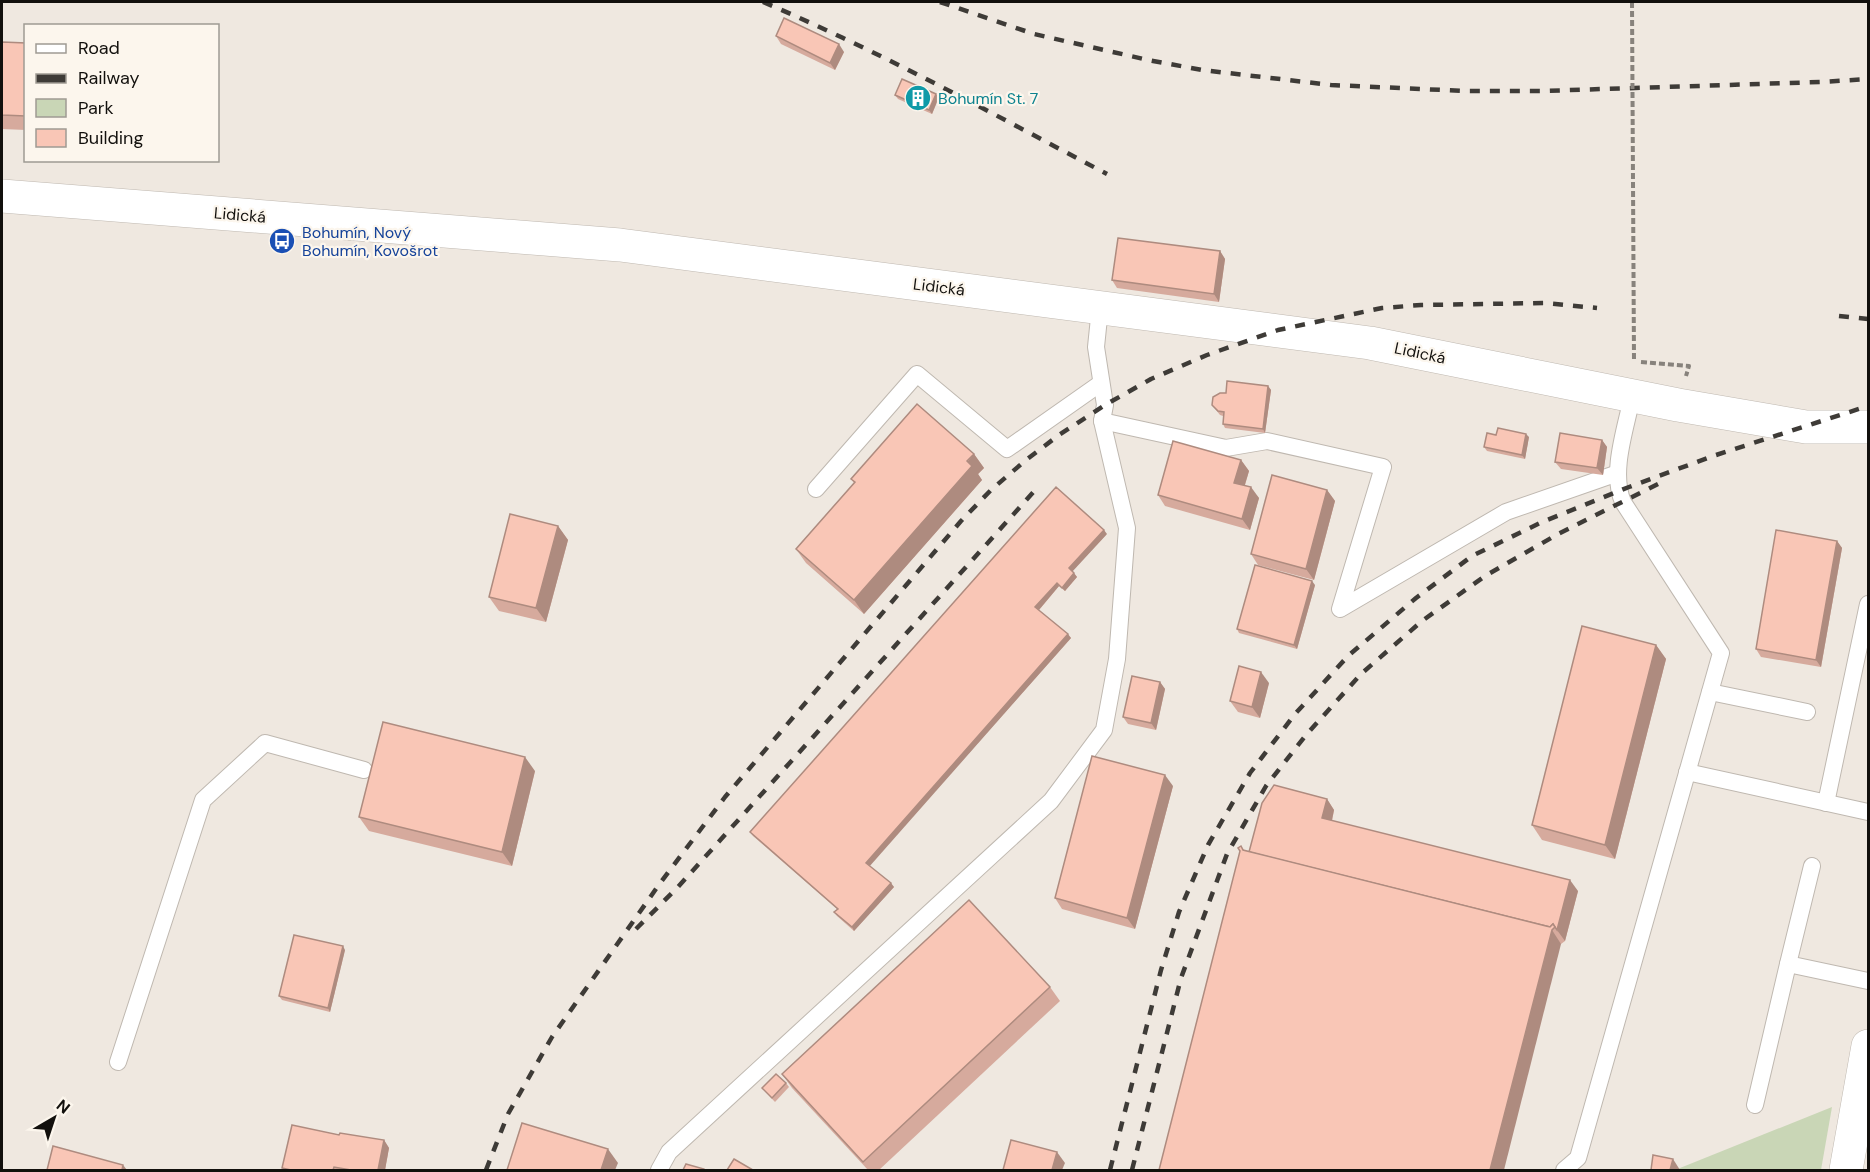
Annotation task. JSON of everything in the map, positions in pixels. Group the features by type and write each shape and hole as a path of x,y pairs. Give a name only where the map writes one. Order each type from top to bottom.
{"street":[{"name":"Lidická","path":"2,196 620,245 1370,343 1632,397 1806,427 1869,427"},
{"path":"1846,1170 1869,1046"}],"lane":[{"path":"659,1170 669,1152 1051,801 1104,730 1117,659 1126,528 1102,421 1105,405 1096,347 1100,308"},
{"path":"816,489 917,374 1007,449 1101,383"},
{"path":"1564,1170 1578,1158 1721,653 1618,491 1618,464 1632,397"},
{"path":"1102,421 1226,448 1266,441 1383,467 1340,609 1506,512 1618,473"},
{"path":"1826,802 1869,603"},
{"path":"1710,692 1807,712"},
{"path":"118,1062 203,800 265,742 364,770"},
{"path":"1687,772 1869,812"},
{"path":"1755,1105 1812,866"},
{"path":"1788,964 1869,981"}],"path":[{"path":"1632,2 1634,361 1689,366"}],"green space":[{"path":"1832,1107 1821,1170 1675,1170"}],"building":[{"path":"784,18 839,44 830,63 776,36"},
{"path":"2,42 24,43 24,116 2,115"},
{"name":"Bohumín St. 7","path":"902,79 936,94 929,110 895,95"},
{"path":"1118,238 1220,251 1214,294 1112,280"},
{"path":"1227,381 1268,386 1263,429 1223,424 1224,412 1218,411 1212,405 1213,397 1226,393"},
{"path":"917,404 974,454 967,461 972,466 854,600 796,549 855,482 851,479"},
{"path":"1498,428 1526,434 1522,455 1484,447 1487,433 1496,435"},
{"path":"1560,433 1602,440 1597,468 1555,462"},
{"path":"1173,441 1241,460 1234,483 1251,487 1242,519 1158,495"},
{"path":"1272,475 1327,490 1306,569 1251,554"},
{"path":"1056,487 1104,530 1069,568 1074,573 1062,588 1057,583 1035,607 1068,634 866,863 891,883 852,927 834,912 838,909 750,832"},
{"path":"510,514 558,526 536,608 489,597"},
{"path":"1776,530 1837,541 1816,660 1756,649"},
{"path":"1255,565 1312,581 1294,645 1237,629"},
{"path":"1582,626 1656,645 1605,845 1532,825"},
{"path":"1239,666 1261,672 1252,707 1230,701"},
{"path":"1132,676 1160,682 1151,723 1123,717"},
{"path":"383,722 525,757 502,852 359,817"},
{"path":"1092,756 1165,775 1127,918 1055,898"},
{"path":"1274,785 1327,799 1322,818 1570,880 1557,930 1553,924 1550,927 1249,852 1262,803"},
{"path":"1241,846 1243,850 1550,927 1553,924 1555,927 1552,930 1490,1170 1159,1170 1240,851 1238,848"},
{"path":"969,900 1050,987 863,1162 782,1074"},
{"path":"294,935 343,946 328,1008 279,996"},
{"path":"776,1074 786,1083 772,1098 762,1088"},
{"path":"522,1123 608,1149 601,1170 507,1170"},
{"path":"292,1125 339,1135 340,1133 384,1140 378,1170 351,1170 334,1167 333,1170 282,1168"},
{"path":"1011,1140 1057,1152 1052,1170 1003,1170"},
{"path":"53,1146 123,1165 122,1170 47,1170"},
{"path":"1653,1155 1673,1159 1670,1170 1651,1170"},
{"path":"734,1159 753,1170 727,1170"},
{"path":"686,1164 704,1169 704,1170 683,1170"}],"railway":[{"path":"763,2 894,63 1107,174"},
{"path":"940,2 1034,34 1148,60 1202,70 1331,85 1466,91 1541,91 1868,79"},
{"path":"486,1170 508,1114 552,1037 658,886 725,797 961,521 991,490 1026,460 1105,405 1151,379 1207,355 1278,330 1382,308 1421,305 1544,303 1597,308"},
{"path":"1839,316 1868,319"},
{"path":"1110,1170 1161,970 1179,912 1208,845 1250,773 1295,714 1348,656 1416,598 1472,556 1540,523 1713,456 1868,406"},
{"path":"1132,1170 1181,978 1227,854 1266,786 1306,735 1361,674 1422,621 1485,576 1558,534 1660,483"},
{"path":"636,929 678,887 1038,487"}],"place":[{"name":"Bohumín St. 7","path":"918,98"},
{"name":"Bohumín, Nový Bohumín, Kovošrot","path":"282,241"}]}
